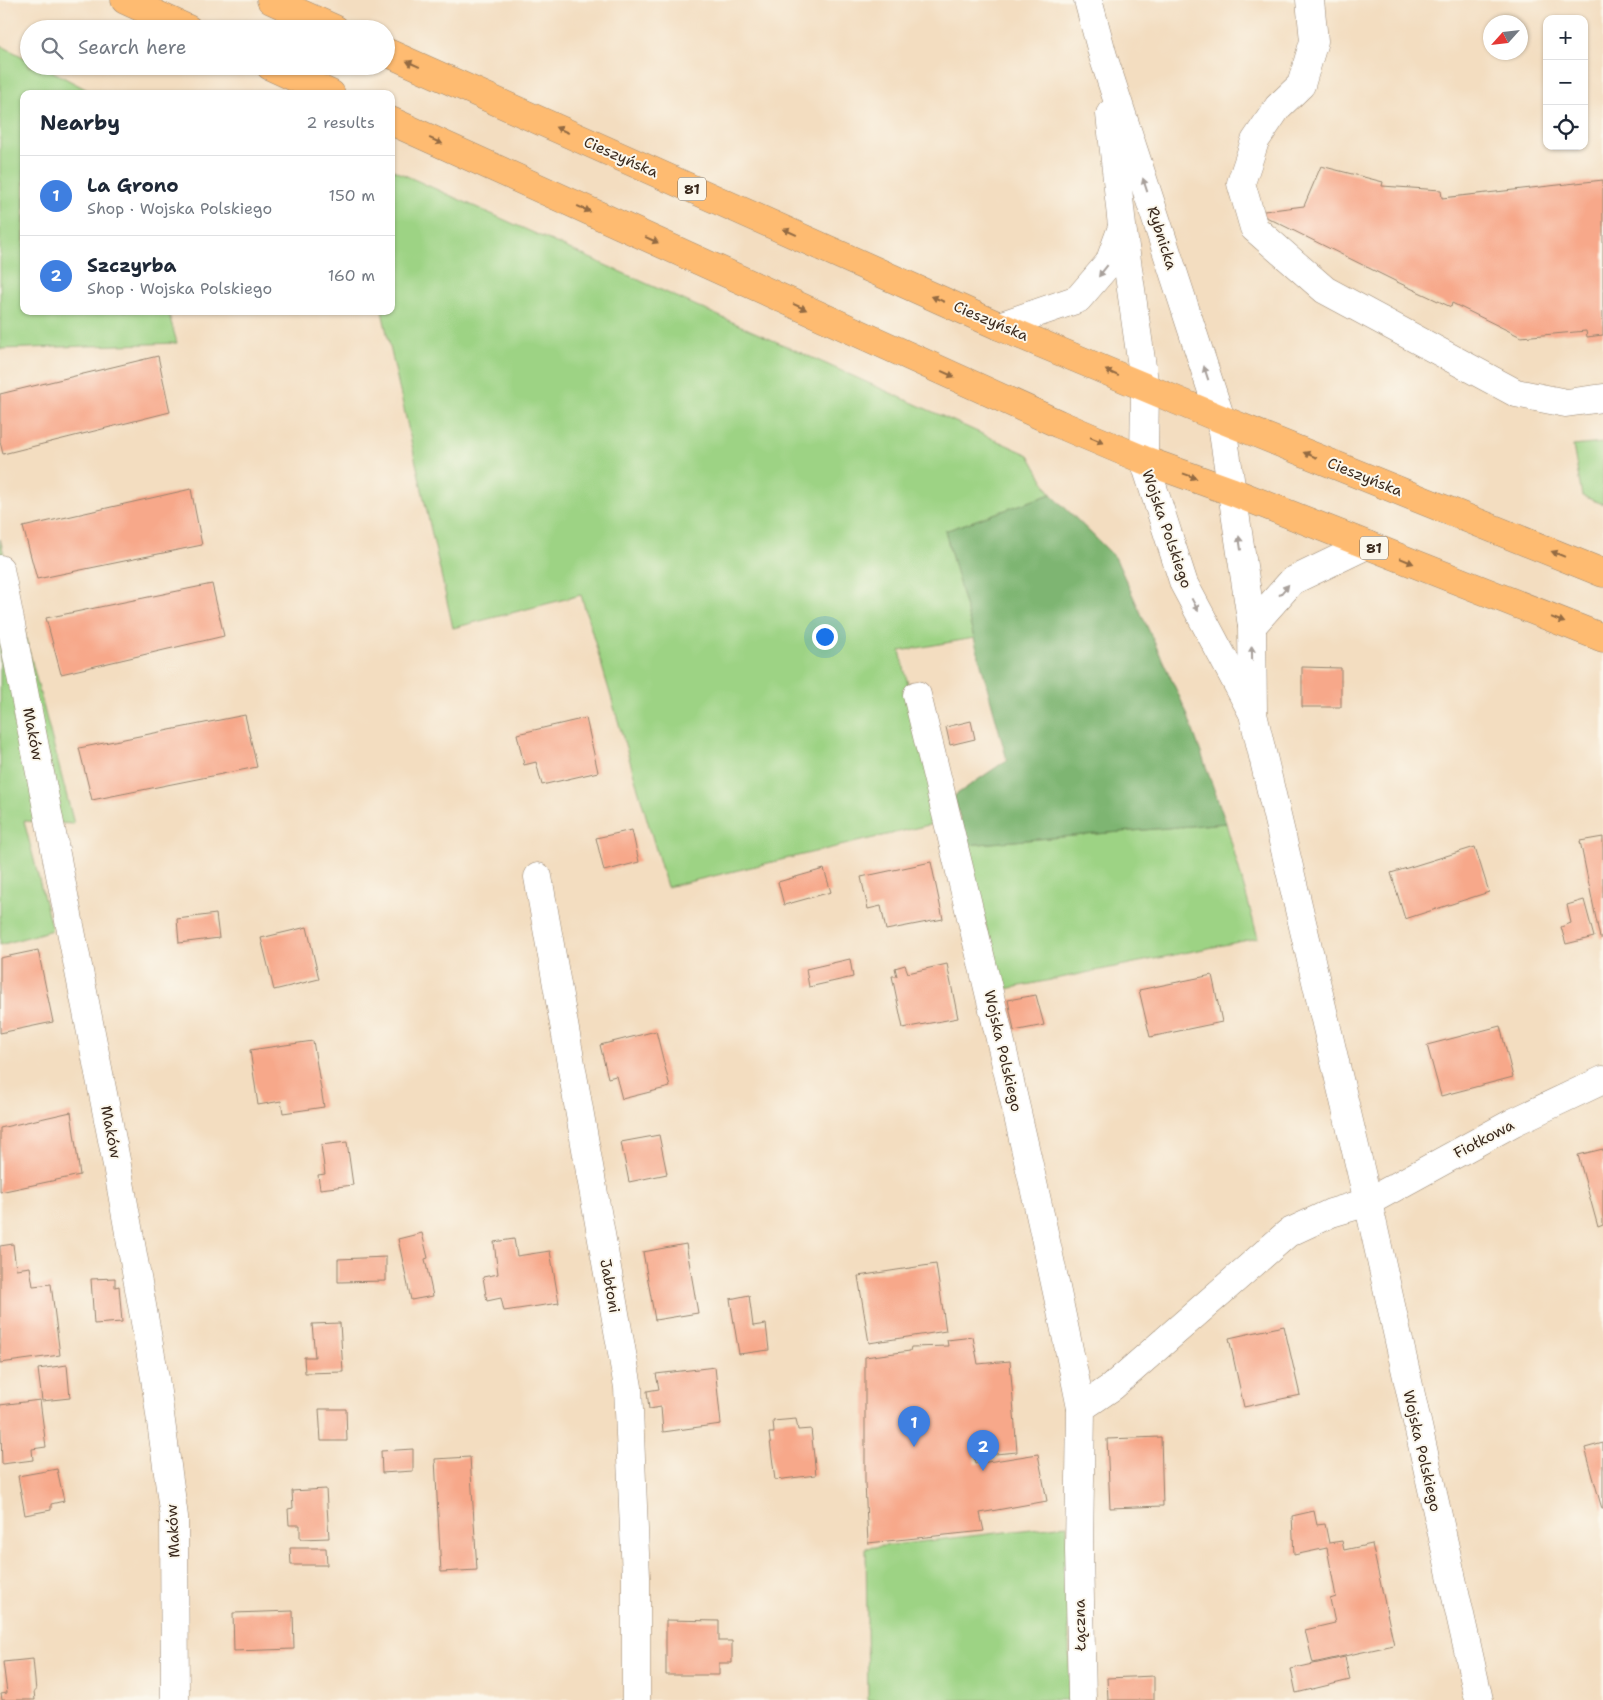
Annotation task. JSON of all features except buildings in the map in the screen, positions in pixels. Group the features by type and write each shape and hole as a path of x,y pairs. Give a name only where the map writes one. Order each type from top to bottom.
{"main road":[{"path":"125,0 168,20"},
{"path":"271,0 315,20"},
{"name":"Cieszyńska","path":"395,56 999,326 1221,419 1603,572"},
{"path":"290,75 322,90"},
{"name":"81","path":"395,123 1059,424 1144,460 1233,492 1603,638"}],"street":[{"name":"Rybnicka","path":"1088,0 1103,56 1221,419"},
{"path":"1310,0 1314,41 1301,85 1278,107 1255,141 1241,183 1254,228 1325,290 1516,393 1566,403 1603,398"},
{"name":"Rybnicka","path":"1103,56 1122,226 1145,388"},
{"path":"999,326 1078,299 1109,263 1122,226"},
{"name":"Wojska Polskiego","path":"1145,388 1144,460 1184,584 1253,714"},
{"name":"Wojska Polskiego","path":"1221,419 1252,626 1253,714 1368,1202 1424,1461 1479,1700"},
{"path":"1252,626 1292,581 1367,545"},
{"name":"Maków","path":"0,568 116,1160 155,1378 174,1516 175,1700"},
{"name":"Wojska Polskiego","path":"917,695 995,1018 1054,1274 1081,1408 1079,1550"},
{"name":"Jabłoni","path":"538,877 628,1386 636,1577 636,1700"},
{"name":"Fiołkowa","path":"1368,1202 1514,1122 1603,1080"},
{"path":"1081,1408 1112,1387 1288,1233 1331,1213 1368,1202"},
{"name":"Łączna","path":"1079,1550 1082,1700"}],"green space":[{"path":"0,45 20,55 20,75 59,75 87,90 20,90 20,315 169,315 177,343 0,349"},
{"path":"395,171 1029,455 1051,494 945,531 974,638 900,651 941,822 667,887 581,595 453,628 383,315 395,315"},
{"path":"1603,443 1603,504 1582,496 1573,446"},
{"path":"1051,494 1115,557 1186,711 1226,823 967,845 954,796 1007,760 945,531"},
{"path":"0,539 74,824 24,821 52,930 0,945"},
{"path":"1226,823 1258,938 1001,990 967,845"},
{"path":"1067,1525 1070,1700 868,1700 866,1548"}],"place":[{"name":"La Grono","path":"914,1447"},
{"name":"Szczyrba","path":"983,1471"}]}
